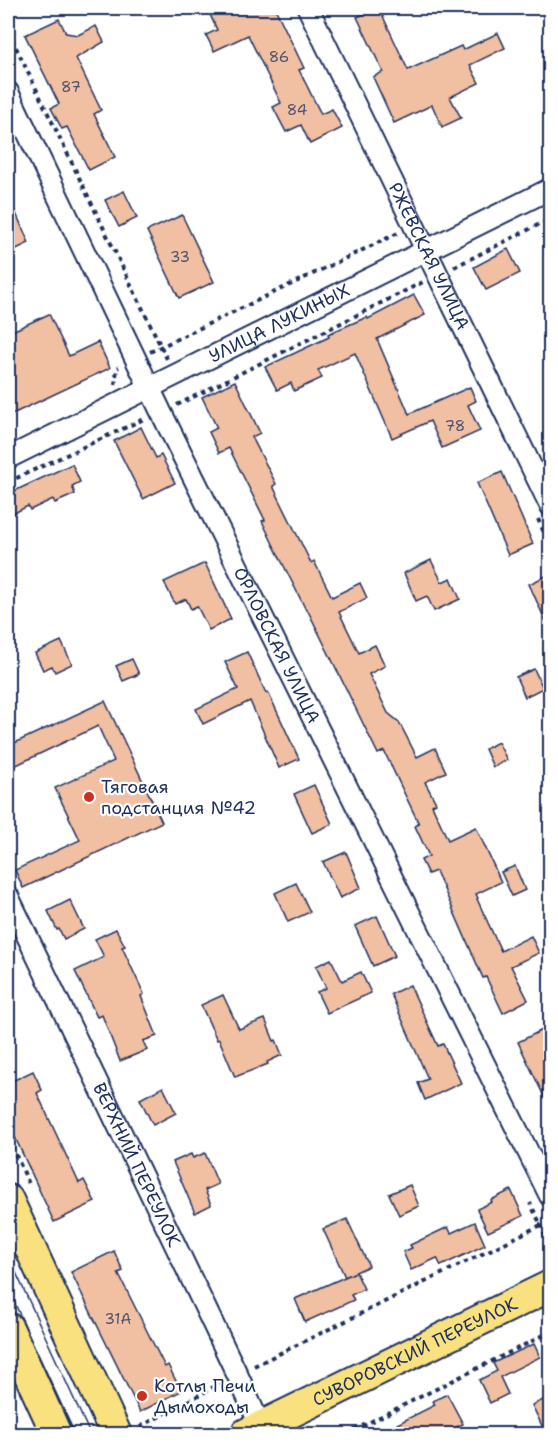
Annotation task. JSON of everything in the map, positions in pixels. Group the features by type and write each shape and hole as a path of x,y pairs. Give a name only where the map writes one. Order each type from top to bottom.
{"main road":[{"path":"8,1200 128,1431"},
{"name":"СУВОРОВСКИЙ ПЕРЕУЛОК","path":"257,1432 550,1286"},
{"path":"8,1328 57,1434"}],"street":[{"name":"РЖЕВСКАЯ УЛИЦА","path":"308,8 550,505"},
{"name":"ОРЛОВСКАЯ УЛИЦА","path":"8,92 150,387 154,415 550,1196"},
{"name":"УЛИЦА ЛУКИНЫХ","path":"8,458 550,189"},
{"name":"ВЕРХНИЙ ПЕРЕУЛОК","path":"8,896 237,1374 257,1432"}],"path":[{"path":"8,31 174,376"},
{"path":"8,482 154,415 550,219"},
{"path":"117,368 414,225"},
{"path":"117,368 131,397 154,415"},
{"path":"113,406 117,368"},
{"path":"525,1193 550,1250"},
{"path":"128,1431 237,1374 550,1221"},
{"path":"345,1434 550,1332"}],"building":[{"path":"207,8 275,8 304,68 299,70 321,114 332,109 342,128 310,144 301,125 286,132 273,107 281,103 248,35 214,51 206,35 217,30"},
{"path":"379,8 408,70 461,46 463,50 498,33 505,48 470,65 479,83 450,97 461,118 442,127 432,105 394,123 373,77 383,72 357,17"},
{"path":"59,19 66,33 78,35 96,26 104,42 76,58 101,110 94,114 115,157 89,170 67,127 62,129 51,108 59,104 25,35"},
{"path":"124,191 137,218 119,227 105,200"},
{"path":"8,195 29,243 8,253"},
{"path":"182,215 214,282 179,298 147,231"},
{"path":"508,249 520,273 486,290 474,267"},
{"path":"414,295 425,315 377,339 409,414 470,387 476,401 468,405 480,431 442,448 430,421 392,438 355,353 318,370 322,378 294,391 291,383 277,390 265,367 329,337 328,334 367,317 368,319"},
{"path":"49,314 69,356 98,342 110,368 8,416 8,333"},
{"path":"235,381 260,433 252,437 276,484 273,486 311,563 314,561 332,597 360,583 367,598 339,612 359,653 375,645 385,666 369,674 388,713 399,722 417,757 435,748 446,772 425,782 436,803 432,805 448,840 476,827 501,882 476,894 501,951 531,936 539,953 511,966 528,1000 503,1013 486,977 483,978 436,871 428,874 421,860 429,856 415,826 419,824 384,751 378,754 272,542 262,521 265,520 229,448 219,453 209,432 217,428 202,397"},
{"path":"141,427 156,458 161,455 175,483 143,499 114,441"},
{"path":"72,464 80,482 72,486 75,494 55,503 53,499 30,510 28,506 8,516 8,494"},
{"path":"502,472 533,544 508,555 477,483"},
{"path":"431,560 442,582 451,578 460,599 434,611 427,596 416,601 404,573"},
{"path":"205,563 231,619 209,630 197,606 191,609 186,599 175,604 164,582"},
{"path":"550,574 550,631 529,584"},
{"path":"61,641 72,664 55,672 52,666 43,670 35,653"},
{"path":"247,652 299,759 279,768 250,701 203,724 196,709 238,689 225,662"},
{"path":"132,659 139,674 123,681 116,666"},
{"path":"534,669 543,688 525,697 516,677"},
{"path":"105,701 162,822 23,888 15,870 80,840 55,788 114,761 98,726 8,769 8,746"},
{"path":"498,742 507,760 493,767 485,749"},
{"path":"314,785 332,824 312,833 294,794"},
{"path":"346,852 361,888 340,898 323,862"},
{"path":"515,866 525,890 512,896 501,872"},
{"path":"296,883 310,912 288,922 275,893"},
{"path":"70,900 84,929 64,939 48,911"},
{"path":"377,916 395,956 373,966 355,926"},
{"path":"116,929 144,994 141,996 157,1036 143,1041 147,1050 120,1061 102,1015 97,1017 75,971 104,957 95,939"},
{"path":"331,959 342,981 361,972 371,993 327,1013 317,992 326,988 316,966"},
{"path":"410,985 438,1046 443,1044 461,1083 425,1100 418,1083 428,1079 391,994"},
{"path":"223,995 239,1029 265,1019 282,1055 267,1062 268,1064 235,1077 201,1005"},
{"path":"550,1026 550,1109 518,1042"},
{"path":"33,1071 42,1090 37,1093 79,1183 84,1180 95,1202 54,1222 8,1122 8,1083"},
{"path":"163,1087 176,1113 153,1125 140,1099"},
{"path":"205,1153 218,1184 205,1190 211,1205 195,1213 173,1162 191,1154 193,1158"},
{"path":"410,1185 419,1206 399,1215 389,1194"},
{"path":"511,1190 523,1216 488,1232 477,1209"},
{"path":"347,1219 369,1266 345,1277 323,1229"},
{"path":"475,1222 485,1245 441,1266 437,1258 411,1270 403,1252 412,1248 410,1245 448,1227 451,1233"},
{"path":"114,1251 123,1271 118,1273 165,1367 168,1365 181,1391 140,1412 71,1272"},
{"path":"356,1272 364,1289 351,1295 354,1300 305,1322 295,1299"},
{"path":"534,1344 540,1357 500,1377 508,1394 490,1403 479,1380 497,1371 493,1363"},
{"path":"447,1394 463,1424 442,1434 402,1434 397,1424 435,1405 433,1401"},
{"path":"550,1397 550,1434 546,1434 532,1405"}],"tram line":[{"path":"8,1255 90,1434"},
{"path":"8,1288 73,1434"}],"place":[{"name":"Тяговая подстанция №42","path":"89,797"},
{"name":"Котлы Печи Дымоходы","path":"142,1396"}]}
